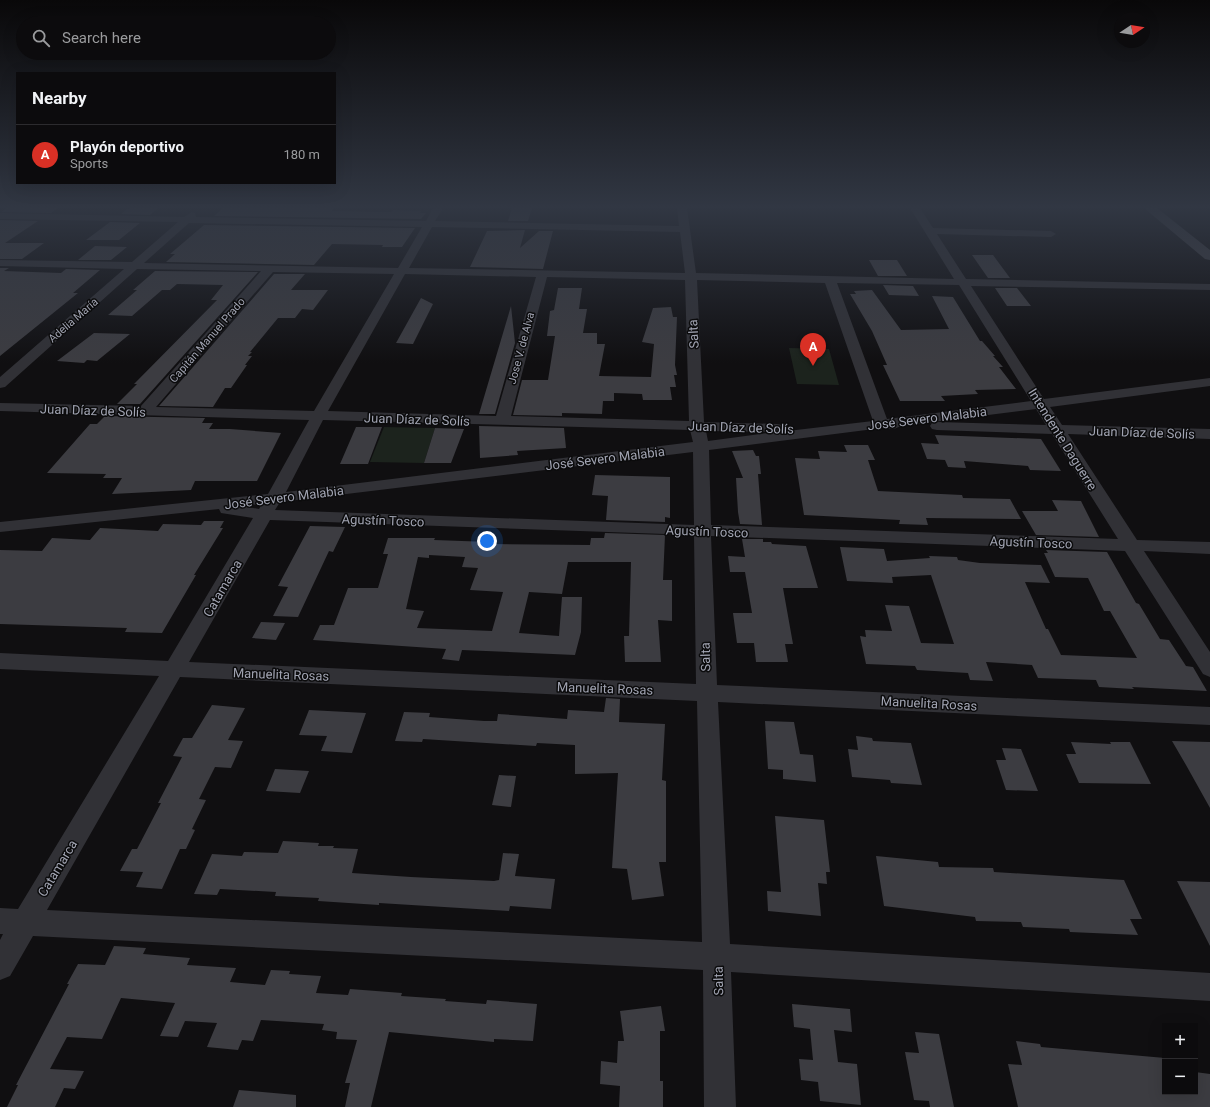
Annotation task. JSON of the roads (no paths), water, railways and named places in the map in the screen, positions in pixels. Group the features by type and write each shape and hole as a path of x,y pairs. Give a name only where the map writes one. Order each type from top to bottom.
{"street":[{"name":"Adelia María","path":"0,384 143,260"},
{"name":"Catamarca","path":"0,966 12,922 174,670 269,507 318,416 409,260"},
{"name":"Salta","path":"689,260 691,278 698,425 701,446 706,693 718,957 720,1107"},
{"name":"Intendente Daguerre","path":"949,260 1210,669"},
{"path":"0,263 1210,288"},
{"name":"Capitán Manuel Prado","path":"145,411 269,269"},
{"name":"Jose V. de Alva","path":"502,421 542,275"},
{"path":"830,280 882,424"},
{"name":"José Severo Malabia","path":"269,507 701,446 1210,382"},
{"name":"Juan Díaz de Solís","path":"0,407 698,425 834,430"},
{"name":"Juan Díaz de Solís","path":"882,424 1210,434"},
{"name":"Agustín Tosco","path":"0,527 204,506 269,507 702,531 1210,548"},
{"name":"Manuelita Rosas","path":"0,661 1210,716"},
{"path":"12,922 718,957 1210,987"}],"place":[{"name":"Playón deportivo","path":"813,366"}]}
